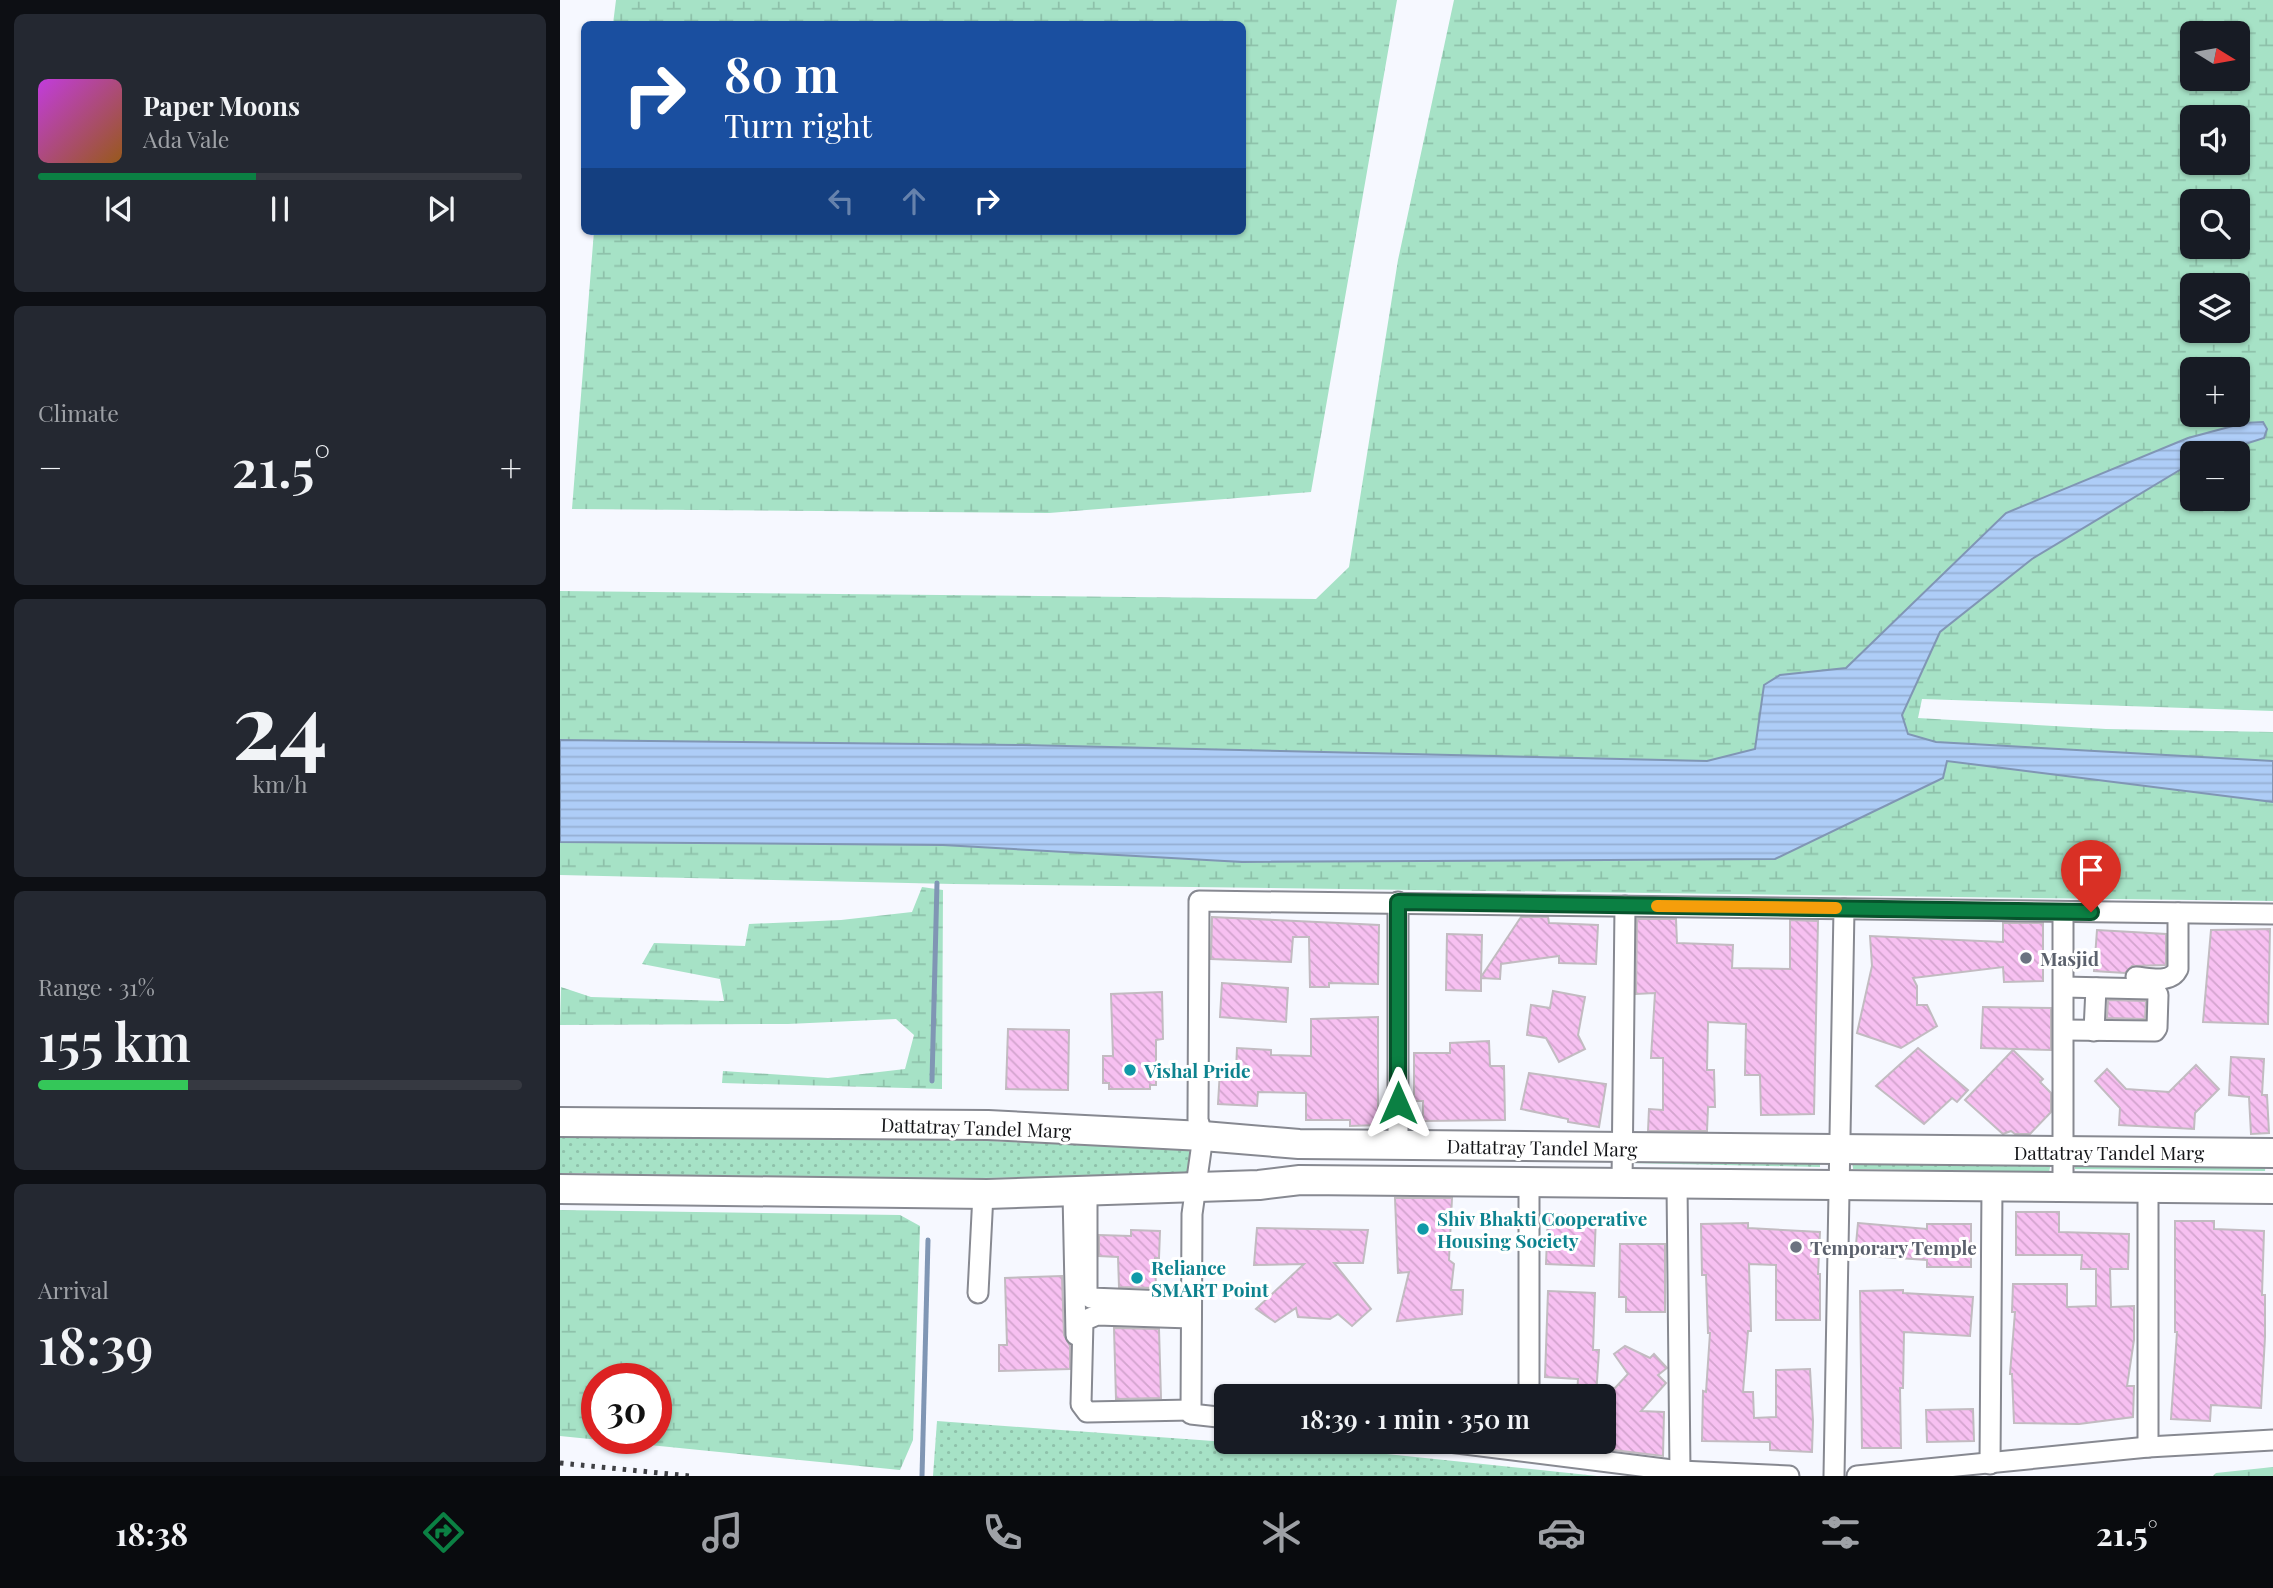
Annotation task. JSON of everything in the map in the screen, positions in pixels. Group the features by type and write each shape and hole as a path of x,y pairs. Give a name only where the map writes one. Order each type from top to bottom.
{"main road":[{"name":"Dattatray Tandel Marg","path":"560,1122 988,1125 1203,1136 1299,1144 2273,1153"},
{"name":"Dattatray Tandel Marg","path":"560,1189 983,1194 1259,1185 1300,1180 2273,1189"}],"street":[{"path":"1214,1417 1191,1414 1192,1214 1203,1136 1198,1120 1199,901 2273,914"},
{"path":"1398,902 1398,1145"},
{"path":"1622,1183 1625,906"},
{"path":"1834,1476 1844,909"},
{"path":"2063,912 2063,1188"},
{"path":"2064,981 2169,979 2175,976 2178,969 2178,913"},
{"path":"2064,981 2096,988 2155,990 2158,995 2157,1028 2150,1032 2064,1030"},
{"path":"2094,1031 2096,988"},
{"path":"1529,1182 1529,1384"},
{"path":"1677,1184 1680,1471"},
{"path":"1990,1464 1993,1187"},
{"path":"2148,1188 2148,1447"},
{"path":"1080,1192 1087,1291 1091,1298 1191,1310"},
{"path":"1076,1341 1080,1192"},
{"path":"978,1293 983,1194"},
{"path":"1191,1310 1097,1315 1083,1321 1080,1404 1087,1412 1191,1410"},
{"path":"1857,1476 2148,1447 2273,1440"},
{"path":"1577,1454 1680,1471 1788,1476"}],"green space":[{"path":"616,0 1397,0 1311,492 1049,513 572,509 594,235 1246,235 1246,21 613,21"},
{"path":"1454,0 2273,0 2273,711 1922,699 1918,718 2106,729 2273,732 2273,761 1936,742 1907,734 1902,715 1940,632 2032,559 2180,470 2180,511 2250,511 2250,443 2263,422 2250,423 2250,357 2180,357 2180,427 2233,427 2180,441 2006,513 1846,669 1780,675 1755,749 1707,761 1023,745 560,740 560,591 1316,599 1349,567 1398,260"},
{"path":"1946,761 2273,802 2273,901 953,884 560,875 560,842 943,845 1242,862 1774,859 1943,778"},
{"path":"922,887 943,890 942,1089 722,1083 723,1071 828,1078 905,1069 914,1035 896,1019 788,1024 560,1025 561,987 591,997 724,1001 720,979 642,964 654,943 745,946 749,924 841,920 912,912"},
{"path":"906,1137 1186,1150 1195,1154 1195,1169 1185,1175 905,1179 560,1173 560,1138"},
{"path":"1631,1154 1820,1154 1820,1167 1630,1163"},
{"path":"1852,1156 2052,1159 2049,1172 1853,1169"},
{"path":"2075,1158 2266,1161 2265,1171 2075,1169"},
{"path":"560,1210 900,1215 920,1226 913,1440 900,1470 672,1447 672,1363 581,1363 581,1438 560,1436"},
{"path":"937,1421 1214,1441 1214,1454 1387,1454 1597,1476 933,1476"},
{"path":"2273,1467 2273,1476 2213,1476 2216,1473"}],"water":[{"path":"2263,422 2267,429 2264,438 2250,442 2181,441 2229,427 2250,427 2250,423"},
{"path":"2180,441 2180,470 2032,559 1940,632 1902,715 1908,734 1936,742 2273,761 2273,802 1947,761 1943,778 1775,859 1242,862 943,845 560,842 560,740 1023,745 1707,761 1755,749 1764,685 1780,675 1846,668 2006,513"}],"building":[{"path":"1212,917 1379,925 1378,984 1329,983 1329,987 1310,987 1309,937 1293,937 1291,962 1211,959"},
{"path":"1521,917 1548,917 1549,923 1598,925 1596,964 1559,963 1559,956 1501,964 1500,979 1481,978 1481,991 1446,990 1447,934 1482,935 1481,977"},
{"path":"1637,919 1676,919 1677,943 1733,945 1732,968 1790,969 1790,920 1818,921 1814,1114 1761,1115 1760,1075 1745,1075 1746,1024 1708,1022 1707,1070 1714,1070 1715,1107 1708,1107 1707,1131 1648,1131 1649,1109 1663,1110 1663,1058 1651,1058 1655,993 1636,994"},
{"path":"2003,923 2043,923 2043,981 2004,982 2003,967 1913,978 1917,986 1917,1005 1927,1005 1937,1026 1901,1048 1857,1033 1872,966 1870,936 2003,942"},
{"path":"2270,929 2268,1024 2203,1022 2211,930"},
{"path":"2097,930 2166,934 2166,965 2132,966 2125,973 2094,971"},
{"path":"1222,983 1288,988 1286,1022 1220,1017"},
{"path":"1553,991 1585,997 1578,1035 1585,1049 1559,1062 1546,1038 1527,1035 1531,1005 1550,1008"},
{"path":"1162,992 1163,1039 1156,1040 1156,1085 1150,1085 1150,1089 1109,1089 1109,1083 1103,1083 1103,1056 1113,1056 1111,994"},
{"path":"2108,1000 2146,1001 2145,1019 2107,1018"},
{"path":"1983,1007 2051,1008 2051,1050 1981,1048"},
{"path":"1378,1017 1378,1125 1350,1126 1350,1120 1306,1120 1306,1093 1258,1092 1257,1106 1218,1104 1220,1070 1236,1071 1237,1048 1271,1050 1271,1055 1311,1056 1311,1019"},
{"path":"1008,1029 1069,1030 1068,1090 1006,1089"},
{"path":"1489,1041 1490,1066 1504,1066 1505,1120 1423,1121 1423,1101 1414,1101 1414,1053 1450,1053 1450,1043"},
{"path":"1918,1048 1968,1090 1957,1102 1952,1098 1924,1124 1876,1086"},
{"path":"2013,1050 2043,1079 2040,1082 2051,1093 2051,1112 2030,1134 2015,1134 2011,1131 2003,1134 1965,1100"},
{"path":"2231,1057 2264,1059 2262,1095 2267,1095 2269,1133 2251,1134 2249,1097 2229,1095"},
{"path":"2196,1065 2219,1089 2195,1113 2194,1129 2119,1125 2120,1108 2095,1081 2107,1069 2126,1089 2169,1092"},
{"path":"1529,1073 1606,1084 1599,1127 1521,1109"},
{"name":"Shiv Bhakti Cooperative Housing Society","path":"1395,1198 1452,1198 1449,1260 1454,1264 1451,1290 1463,1290 1462,1314 1397,1321 1409,1272 1398,1273"},
{"path":"2016,1212 2059,1212 2059,1232 2129,1234 2128,1269 2110,1269 2111,1307 2134,1306 2134,1340 2127,1386 2134,1386 2133,1417 2079,1424 2014,1423 2010,1374 2015,1312 2012,1312 2013,1284 2067,1284 2067,1307 2096,1306 2096,1269 2081,1269 2082,1255 2016,1255"},
{"path":"1548,1214 1596,1217 1594,1266 1546,1264"},
{"path":"2175,1221 2214,1221 2214,1229 2264,1231 2262,1295 2265,1295 2265,1337 2261,1408 2211,1405 2210,1421 2171,1419 2177,1332"},
{"path":"1748,1223 1748,1228 1820,1232 1820,1320 1776,1320 1776,1265 1749,1264 1751,1331 1748,1331 1743,1392 1753,1392 1754,1418 1776,1417 1776,1370 1810,1369 1812,1452 1770,1450 1770,1442 1702,1441 1703,1391 1706,1392 1710,1333 1706,1275 1702,1275 1701,1224"},
{"path":"1858,1223 1927,1229 1927,1224 1971,1224 1971,1267 1927,1267 1927,1260 1855,1255"},
{"path":"1257,1228 1368,1230 1363,1263 1334,1263 1371,1309 1352,1326 1338,1314 1330,1319 1298,1317 1296,1308 1275,1322 1256,1309 1304,1264 1254,1265"},
{"name":"Reliance SMART Point","path":"1131,1230 1160,1231 1159,1258 1155,1258 1156,1288 1119,1287 1118,1257 1099,1256 1099,1235 1131,1236"},
{"path":"1620,1244 1665,1244 1665,1312 1626,1312 1626,1297 1619,1297"},
{"path":"1062,1276 1064,1335 1070,1346 1070,1369 999,1371 999,1345 1007,1345 1005,1278"},
{"path":"1903,1290 1903,1293 1973,1297 1970,1336 1904,1332 1903,1388 1900,1388 1901,1448 1862,1448 1860,1291"},
{"path":"1548,1291 1595,1293 1593,1350 1599,1350 1597,1384 1578,1384 1578,1379 1545,1377"},
{"path":"1114,1328 1159,1329 1161,1398 1116,1399"},
{"path":"1625,1346 1650,1358 1654,1354 1667,1368 1658,1375 1666,1383 1641,1411 1664,1412 1663,1456 1616,1450 1616,1387 1628,1374 1614,1354"},
{"path":"1973,1409 1974,1441 1927,1442 1926,1410"}],"waterway":[{"path":"932,1081 937,883"},
{"path":"922,1476 928,1240"}],"railway":[{"path":"560,1463 690,1476"}],"slow traffic":[{"path":"1657,906 1836,908"}],"place":[{"name":"Masjid","path":"2026,958"},
{"name":"Vishal Pride","path":"1130,1070"},
{"name":"Shiv Bhakti Cooperative Housing Society","path":"1423,1229"},
{"name":"Temporary Temple","path":"1796,1247"},
{"name":"Reliance SMART Point","path":"1137,1278"}],"route":[{"path":"1398,1103 1398,902 2091,912"}]}
